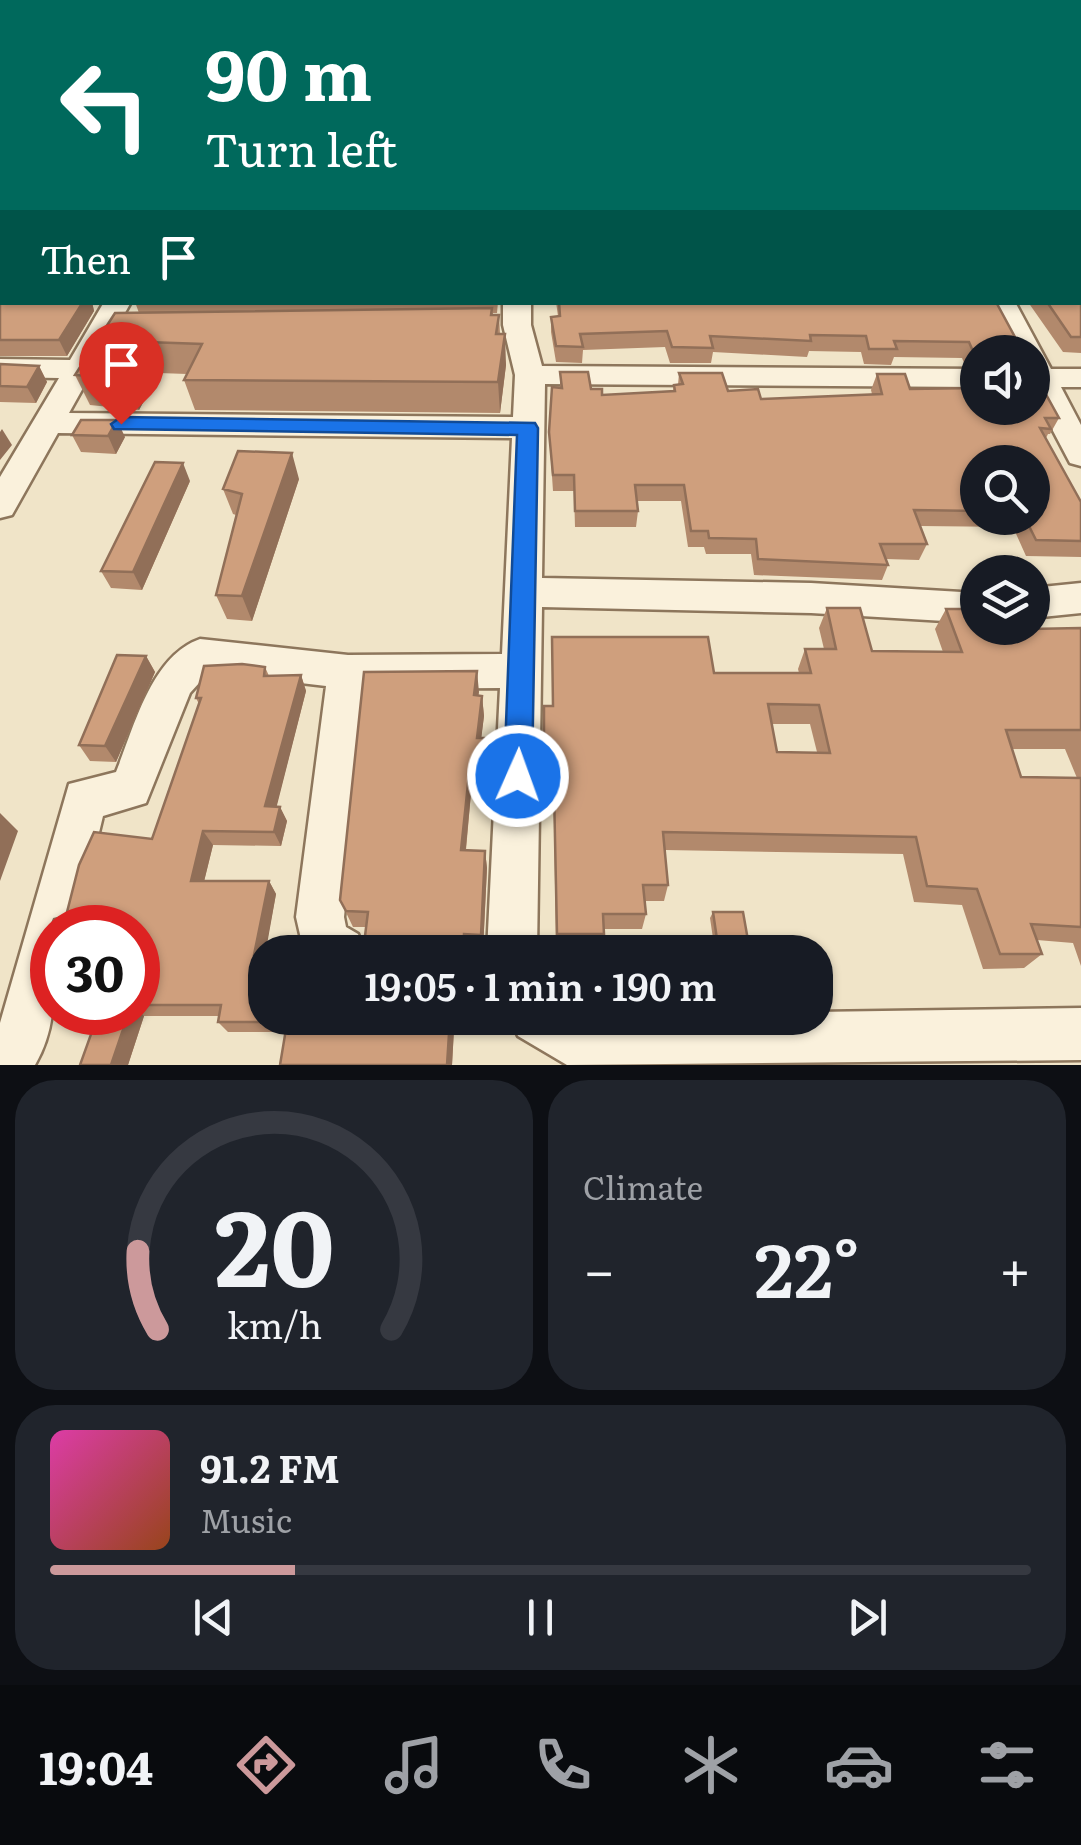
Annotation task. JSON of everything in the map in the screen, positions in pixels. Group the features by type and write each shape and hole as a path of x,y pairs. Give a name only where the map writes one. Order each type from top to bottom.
{"street":[{"path":"0,506 116,305"},
{"path":"1003,305 1018,335"},
{"path":"510,318 530,375 513,935"},
{"path":"100,332 140,332"},
{"path":"0,368 78,369"},
{"path":"1050,371 1081,378"},
{"path":"530,375 960,378"},
{"path":"1050,397 1081,454"},
{"path":"47,423 528,428"},
{"path":"522,592 960,593"},
{"path":"522,592 811,598 960,607"},
{"path":"1050,594 1081,596"},
{"path":"1050,600 1081,596"},
{"path":"5,1065 24,1034 85,799 130,789 174,684 200,655 348,672 522,671"},
{"path":"323,935 320,917 348,672"},
{"path":"563,1035 574,1042 1081,1034"}],"building":[{"path":"0,305 81,305 59,340 0,340"},
{"path":"559,305 998,305 1014,335 960,335 960,342 894,341 897,349 869,349 866,336 810,335 811,341 710,336 713,348 672,347 667,331 580,334 583,347 556,346 551,317 560,316"},
{"path":"1049,305 1081,305 1081,337 1071,337"},
{"path":"492,308 491,315 499,315 496,334 505,334 498,382 184,380 202,344 147,342 126,379 75,375 115,313"},
{"path":"0,364 39,366 27,387 0,386"},
{"path":"560,372 588,372 591,389 602,389 602,395 675,391 674,385 683,384 679,373 722,373 728,391 758,389 761,399 882,394 877,374 905,374 910,389 960,388 960,425 1049,425 1051,429 1040,428 1049,445 960,445 960,511 914,510 927,544 880,544 888,565 758,559 756,539 709,538 708,531 691,531 684,485 635,485 638,511 575,511 574,475 553,475 549,432 552,387 562,388"},
{"path":"1050,402 1059,418 1050,418"},
{"path":"81,420 117,420 108,436 72,435"},
{"path":"1050,446 1081,502 1081,541 1036,540 1034,535 1050,535"},
{"path":"238,451 292,453 242,596 216,595 242,494 223,489"},
{"path":"155,462 183,463 133,572 101,571"},
{"path":"827,608 860,608 872,651 962,652 946,609 960,609 960,645 1050,645 1050,629 1081,628 1081,730 1006,730 1021,777 1081,778 1081,927 1031,924 1042,954 1000,954 977,889 927,886 916,837 663,832 668,885 643,885 646,914 603,914 604,934 557,934 553,742 544,742 544,706 553,706 552,637 708,637 714,673 811,673 805,649 836,649","holes":["768,704 819,705 830,753 777,752"]},
{"path":"117,655 146,656 105,746 79,745"},
{"path":"242,664 265,667 264,676 301,675 265,806 280,807 274,832 203,831 191,881 269,881 258,935 248,935 248,1022 218,1022 221,1005 160,1005 160,905 69,905 79,865 94,832 152,839 201,698 196,698 204,666"},
{"path":"477,671 474,695 482,696 477,738 484,738 479,775 469,774 461,850 485,851 481,935 365,935 368,912 346,911 340,900 364,672"},
{"path":"713,912 743,912 747,935 716,935"},
{"path":"91,1035 121,1035 111,1065 80,1065"},
{"path":"285,1035 449,1035 447,1065 280,1065"}],"route":[{"path":"121,424 528,428 518,776"}]}
